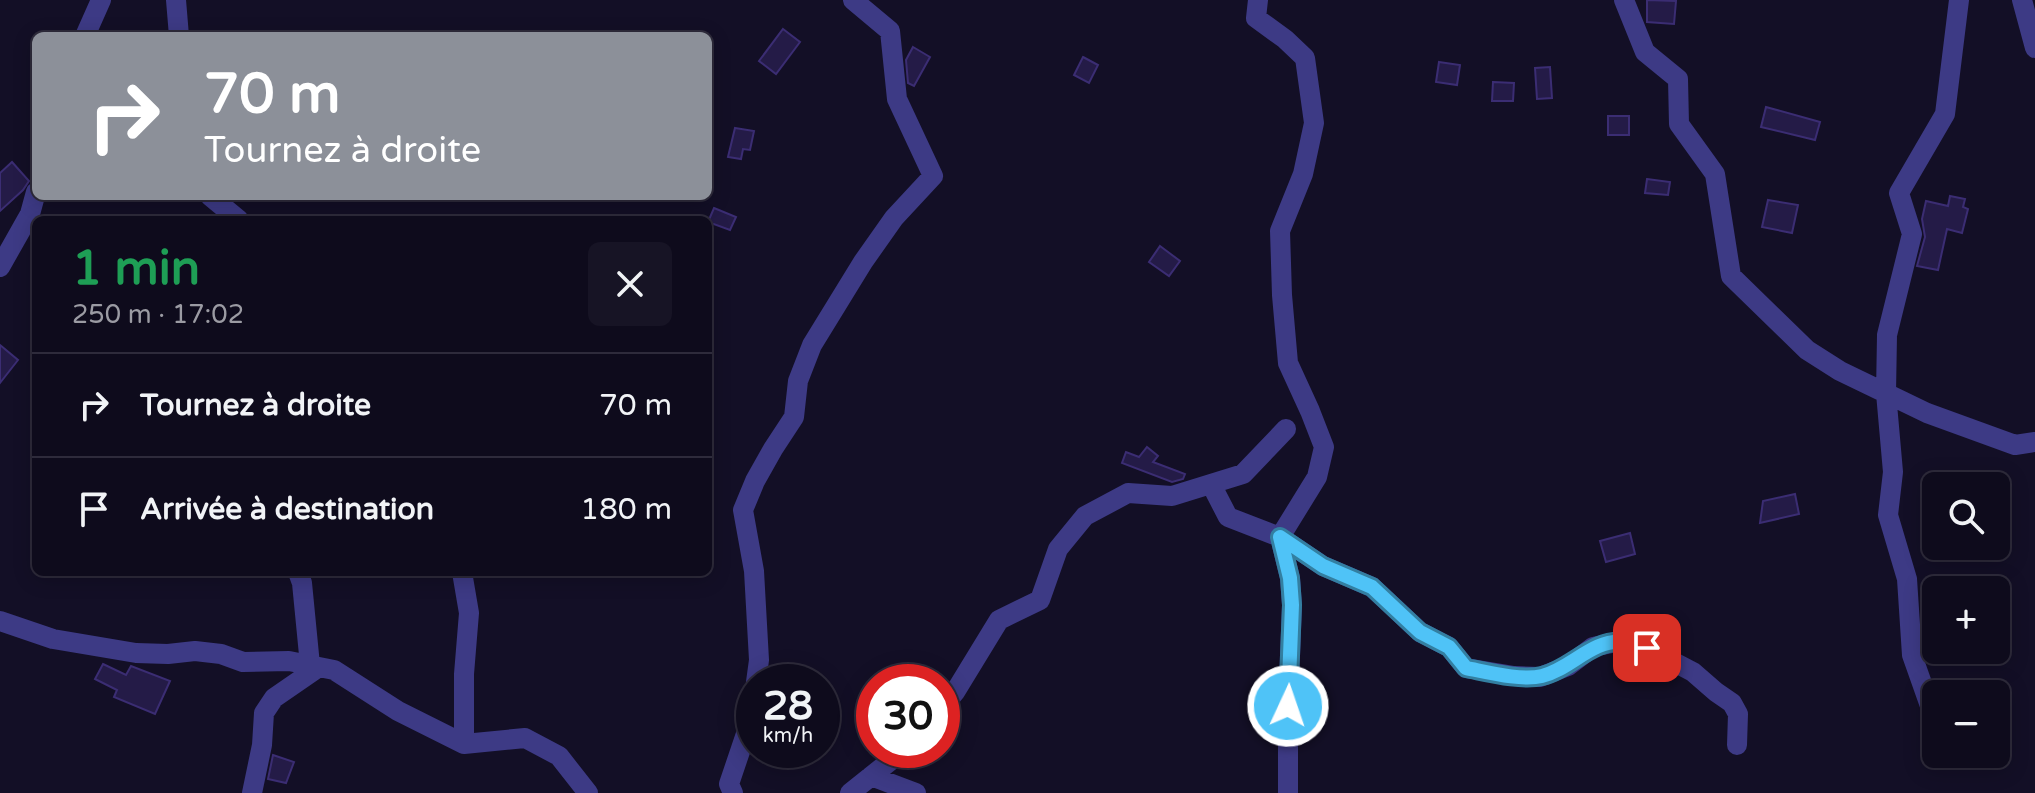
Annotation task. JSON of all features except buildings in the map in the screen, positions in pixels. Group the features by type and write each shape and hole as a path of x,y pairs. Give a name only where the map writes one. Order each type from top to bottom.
{"street":[{"path":"87,32 101,0"},
{"path":"176,0 179,32"},
{"path":"758,664 754,571 743,510 755,481 794,417 798,381 812,345 894,218 933,176 897,99 890,31 853,0"},
{"path":"1258,0 1256,18 1305,58 1314,123 1303,174 1280,231 1288,363 1324,447 1317,477 1280,537 1290,578 1292,605 1288,793"},
{"path":"1624,0 1645,52 1678,79 1679,124 1715,174 1731,276 1807,350 1840,371 1927,413 2015,445 2035,442"},
{"path":"1922,683 1912,655 1907,579 1888,515 1893,472 1886,393 1887,335 1912,234 1899,193 1945,114 1959,0"},
{"path":"2022,0 2035,48"},
{"path":"0,267 30,214 34,200"},
{"path":"213,200 234,216"},
{"path":"960,684 999,620 1040,600 1058,549 1085,516 1128,493 1172,496 1243,474 1286,429"},
{"path":"1211,484 1228,517 1280,537 1323,566 1372,587 1420,632 1449,647 1466,668 1540,677 1568,666 1593,647 1621,641 1647,648 1693,672 1732,703 1738,714 1737,745"},
{"path":"299,576 314,666"},
{"path":"463,576 469,613 464,674 464,744"},
{"path":"0,621 53,639 136,653 195,651 221,654 243,662 289,661 334,670 398,711 464,744 525,738 559,756 588,793"},
{"path":"252,793 262,745 264,713 274,698 314,666"},
{"path":"733,793 729,784 736,763"},
{"path":"850,793 881,768"},
{"path":"871,776 916,793"}],"route":[{"path":"1288,706 1292,605 1290,578 1280,537 1323,566 1372,587 1420,632 1449,647 1466,668 1540,677 1568,666 1593,647 1621,641 1647,648"}]}
